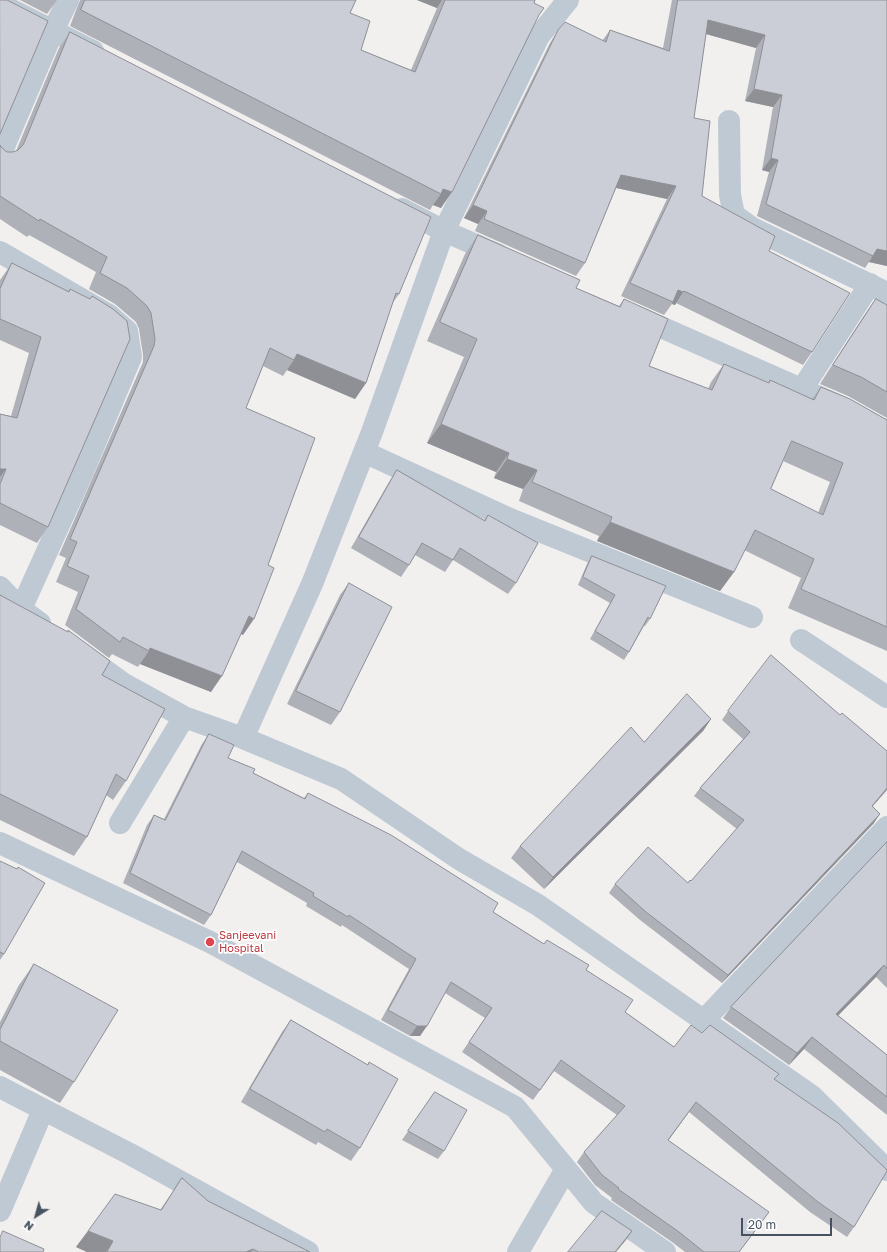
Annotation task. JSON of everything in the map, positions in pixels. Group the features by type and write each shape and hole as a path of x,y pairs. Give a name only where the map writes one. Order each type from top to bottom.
{"street":[{"path":"0,156 53,31 68,0"},
{"path":"243,738 312,584 364,452 444,231 540,36 568,0"},
{"path":"0,4 110,60"},
{"path":"729,121 730,195 734,215 752,228 878,288 802,389"},
{"path":"387,202 444,231 515,262"},
{"path":"0,252 109,315 127,332 132,357 82,474 21,610"},
{"path":"615,306 842,407 887,432"},
{"path":"364,452 510,519 752,617"},
{"path":"0,587 21,610 124,684 184,717 243,738 341,779 459,859 538,905 812,1096 887,1170"},
{"path":"801,640 887,696"},
{"path":"120,823 184,717"},
{"path":"704,1020 887,827"},
{"path":"0,843 210,942 516,1107 594,1203 665,1252"},
{"path":"0,1087 130,1154 308,1252"},
{"path":"0,1211 43,1110"},
{"path":"518,1252 566,1169"}],"building":[{"path":"0,0 7,0 48,21 0,134"},
{"path":"85,0 356,0 350,13 370,21 361,50 415,72 445,0 535,0 534,3 544,8 539,15 452,192 443,189 441,194 81,10"},
{"path":"678,0 887,0 887,251 877,249 873,256 766,204 778,160 771,158 782,95 754,89 765,35 708,20 694,118 710,121 702,196 775,236 769,251 850,293 812,352 684,291 678,290 673,302 630,283 676,186 621,175 585,263 484,219 487,211 473,205 558,30 565,22 606,42 610,30 669,51"},
{"path":"70,32 431,217 399,294 396,293 366,383 297,354 294,360 270,348 246,408 315,438 268,565 274,568 254,619 249,616 222,676 150,648 149,651 123,637 120,642 76,609 89,576 67,566 77,542 70,539 154,346 155,339 151,313 147,306 127,288 100,273 107,257 40,219 39,221 0,196 0,145 7,152 13,152 18,150 23,145"},
{"path":"478,235 580,280 576,288 620,307 624,299 668,319 649,366 712,390 724,364 769,383 770,380 814,400 821,387 850,399 887,420 887,627 801,589 814,559 755,530 734,572 610,522 612,517 532,482 537,470 507,459 509,453 441,424 477,339 440,322","holes":["792,441 843,463 823,515 771,489"]},
{"path":"12,263 69,292 70,289 90,299 92,296 113,309 127,321 130,339 48,527 0,503 0,484 6,469 0,469 0,414 17,418 41,337 0,319 0,289"},
{"path":"876,299 887,305 887,392 861,377 833,365"},
{"path":"397,470 485,521 488,515 538,543 516,583 460,548 453,560 422,543 409,565 359,537"},
{"path":"592,556 666,586 650,619 648,617 629,652 595,631 615,595 583,577"},
{"path":"349,583 392,607 340,712 296,691"},
{"path":"0,595 68,632 68,630 110,661 102,675 165,709 126,781 116,774 87,837 0,794"},
{"path":"771,655 840,715 842,713 887,751 887,788 872,806 880,814 728,975 646,912 615,884 648,847 688,883 744,820 700,788 750,732 728,711"},
{"path":"687,694 711,719 553,877 520,846 631,727 644,742"},
{"path":"209,734 234,745 228,758 255,769 253,773 305,799 308,793 391,835 498,903 493,912 544,944 547,940 589,965 586,970 633,1000 625,1012 674,1047 691,1025 702,1033 710,1025 779,1074 774,1079 838,1123 887,1170 854,1227 818,1202 696,1102 668,1140 769,1212 739,1252 704,1252 679,1232 618,1189 619,1188 602,1175 584,1152 625,1106 561,1060 540,1090 469,1042 492,1008 451,982 427,1026 417,1026 388,1010 416,959 349,915 348,917 313,896 314,893 242,851 211,915 130,873 154,815 165,820"},
{"path":"887,842 887,969 884,965 836,1014 887,1055 887,1097 812,1037 797,1053 731,1007"},
{"path":"0,861 17,869 18,867 45,883 4,954 0,952"},
{"path":"34,964 118,1010 74,1082 0,1041 0,1030"},
{"path":"291,1020 368,1065 369,1062 398,1079 360,1148 327,1129 325,1132 250,1089"},
{"path":"435,1092 467,1110 444,1151 408,1131"},
{"path":"182,1178 208,1201 310,1252 259,1252 253,1249 246,1252 107,1252 113,1241 88,1231 115,1194 161,1210"},
{"path":"602,1211 632,1231 615,1252 568,1252"},
{"path":"3,1231 44,1249 43,1252 0,1252 0,1238"}],"place":[{"name":"Sanjeevani Hospital","path":"210,942"}]}
